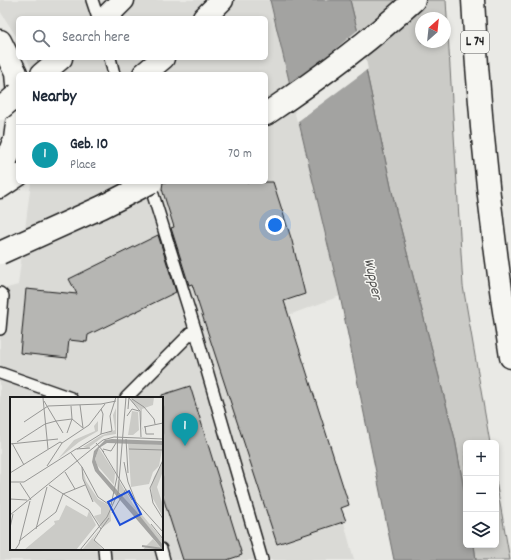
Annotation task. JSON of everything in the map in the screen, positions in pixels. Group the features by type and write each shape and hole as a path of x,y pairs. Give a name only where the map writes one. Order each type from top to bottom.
{"main road":[{"path":"107,16 123,0"},
{"path":"206,16 222,0"},
{"path":"268,113 327,73 388,24 414,0"},
{"name":"L 74","path":"473,0 477,83 488,202 511,357"},
{"path":"0,41 16,73"},
{"path":"44,72 59,60"},
{"path":"146,72 161,60"},
{"path":"0,109 16,97"},
{"path":"0,175 16,138"},
{"path":"0,187 16,176"},
{"path":"0,253 102,208 146,184"}],"lane":[{"path":"92,0 97,16"},
{"path":"151,184 262,560"},
{"path":"0,293 3,296 0,330"},
{"path":"127,397 195,330"},
{"path":"0,373 68,397"},
{"path":"104,550 105,560"},
{"path":"162,550 164,560"}],"shaded area":[{"path":"0,0 270,0 340,296 289,315 354,560 0,560 0,290 18,285 31,184 268,184 268,72 32,72 28,60 268,60 268,16 16,16 16,36 0,11"},
{"path":"350,0 446,0 447,12 415,12 415,48 449,48 463,286 489,440 463,440 463,484 455,439 396,210"},
{"path":"499,498 510,560 476,560 474,548 499,548"}],"water":[{"name":"Wupper","path":"270,0 350,0 396,210 455,439 463,484 463,548 474,548 476,560 394,560 340,296"}],"pier":[{"path":"359,29 368,69 297,122 288,84 321,61"}],"building":[{"path":"268,182 273,182 292,241 305,294 284,301 349,505 341,508 346,521 277,544 192,284 189,285 171,228 174,227 162,189 163,184 268,184"},
{"path":"158,235 176,292 88,335 87,342 69,340 67,358 20,353 26,289 77,294 69,279"},
{"path":"190,386 242,555 227,560 183,560 163,497 162,395"}],"place":[{"name":"Geb. 10","path":"185,446"}]}
